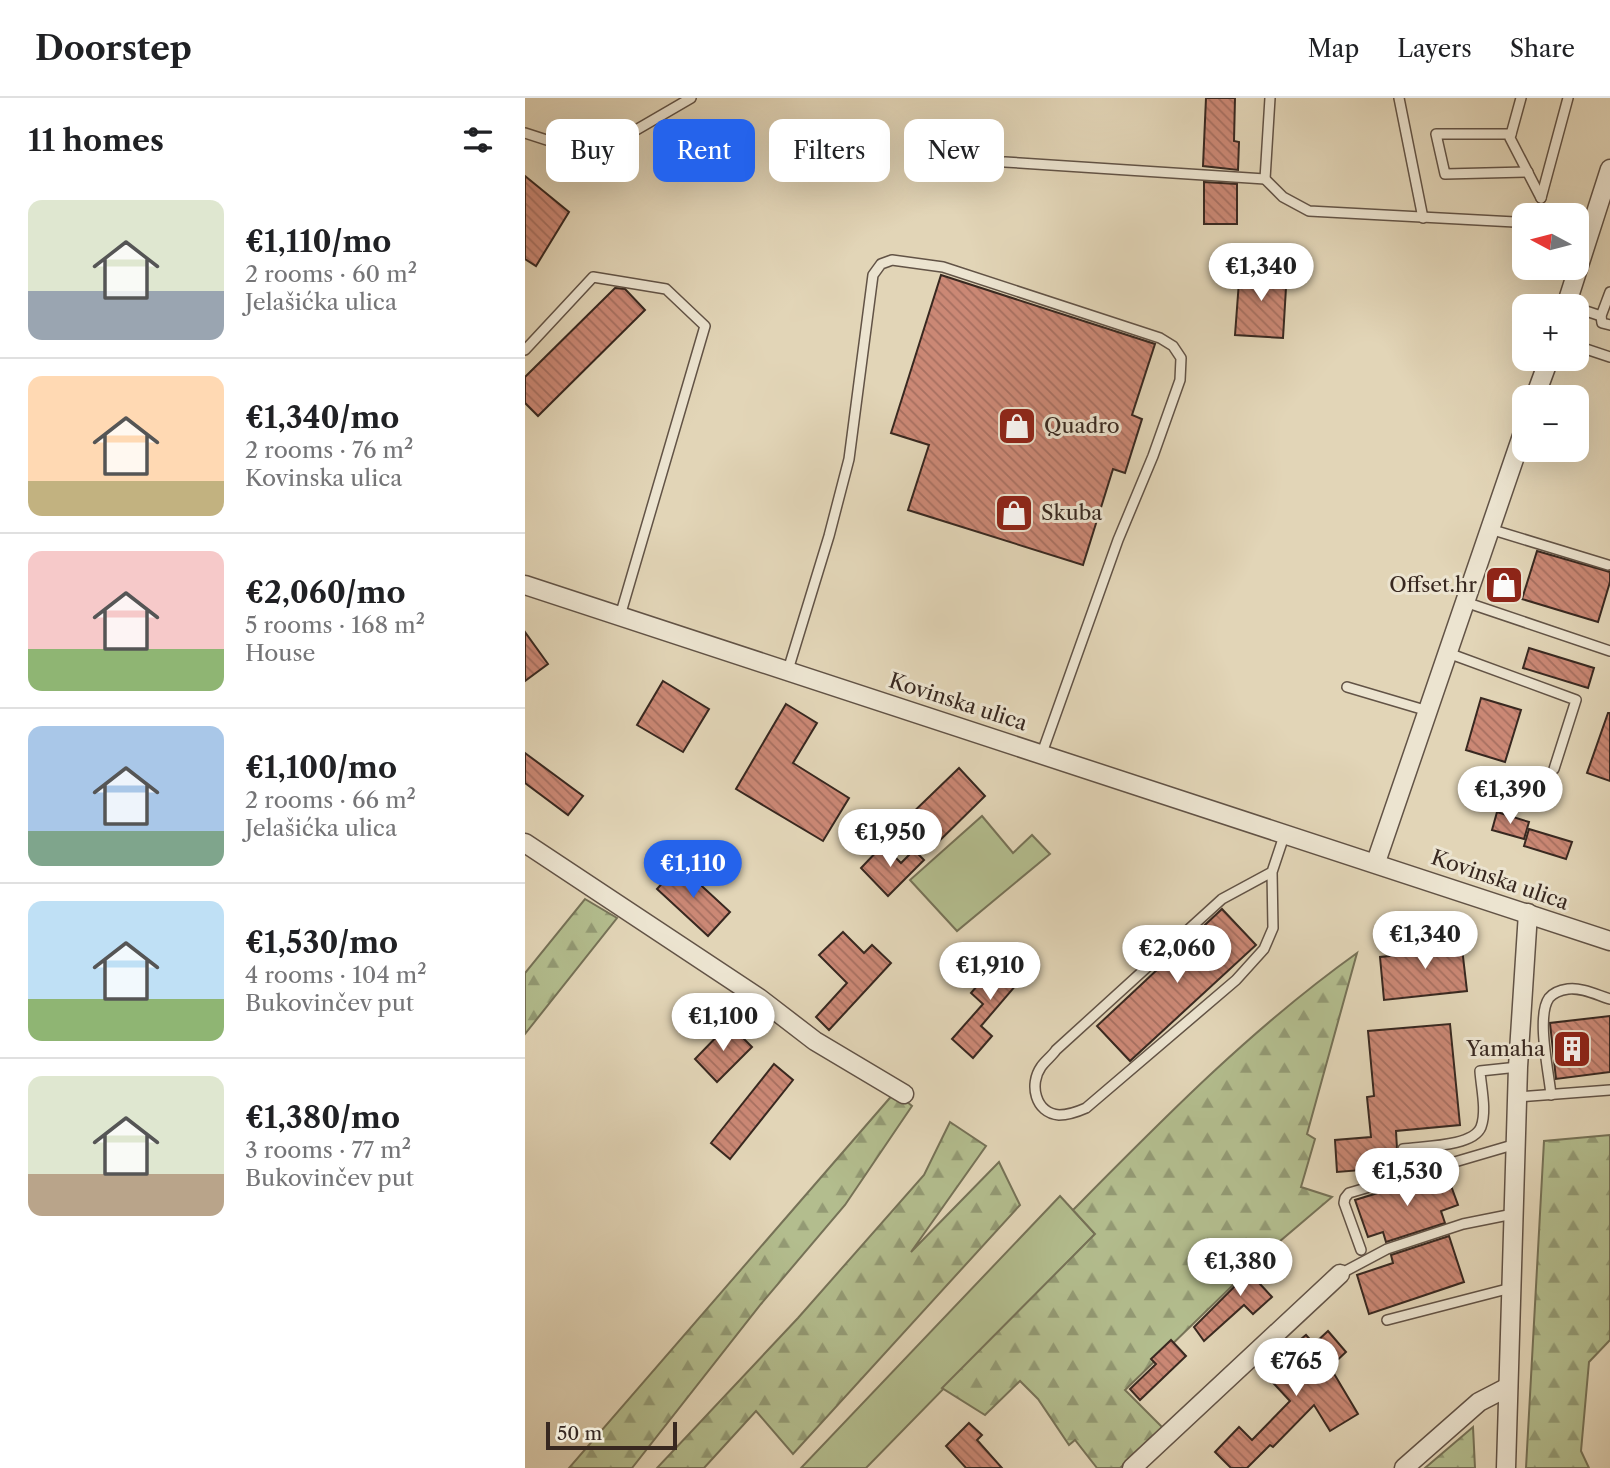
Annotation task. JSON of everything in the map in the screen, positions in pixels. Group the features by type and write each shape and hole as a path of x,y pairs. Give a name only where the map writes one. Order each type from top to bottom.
{"street":[{"path":"1589,237 1608,180"},
{"path":"1376,862 1513,462"},
{"name":"Kovinska ulica","path":"525,585 1376,862 1610,941"},
{"path":"525,843 759,998 815,1041 904,1094"},
{"path":"1506,1468 1518,1067 1528,913"},
{"path":"1132,1468 1340,1274"},
{"path":"1404,1468 1479,1402 1508,1387"}],"lane":[{"path":"525,133 593,155 691,98"},
{"path":"1265,179 1270,98"},
{"path":"1399,98 1423,218"},
{"path":"1521,98 1510,138 1541,198 1568,98"},
{"path":"1511,134 1436,134 1445,174 1528,172"},
{"path":"1005,162 1265,179 1283,197 1309,211 1512,222"},
{"path":"788,670 829,536 849,459 873,275 881,264 892,260 943,267 1134,329 1160,338 1173,346 1181,358 1180,380 1153,456 1118,540 1042,753"},
{"path":"525,351 593,277 666,289 705,326 620,616"},
{"path":"1610,292 1601,316 1602,323 1610,325"},
{"path":"1589,312 1601,316"},
{"path":"1589,350 1610,357"},
{"path":"1490,530 1608,565"},
{"path":"1465,603 1610,651"},
{"path":"1448,653 1576,700 1555,769"},
{"path":"1347,687 1428,711"},
{"path":"1272,872 1222,899 1056,1050 1040,1068 1035,1082 1037,1101 1045,1110 1056,1115 1070,1114 1086,1108 1236,980 1263,949 1273,928 1272,872 1285,833"},
{"path":"1551,1095 1543,1012 1548,999 1555,993 1570,989 1610,999"},
{"path":"1403,1149 1465,1140 1474,1136 1481,1129 1482,1119 1480,1071 1518,1067"},
{"path":"1517,1097 1610,1090"},
{"path":"1361,1250 1344,1203 1349,1193 1515,1144"},
{"path":"1340,1274 1387,1249 1464,1224 1513,1214"},
{"path":"1387,1320 1511,1288"}],"green space":[{"path":"982,816 1013,853 1032,835 1050,854 957,931 910,880"},
{"path":"585,899 617,918 525,1034 525,973"},
{"path":"1357,953 1307,1134 1315,1139 1301,1187 1332,1197 1266,1253 1125,1390 1164,1429 1120,1468 1097,1468 1075,1440 1069,1445 1038,1399 1020,1381 985,1415 942,1388 1095,1234 1073,1210 1175,1108 1245,1043"},
{"path":"895,1092 912,1106 845,1205 761,1304 632,1468 569,1468"},
{"path":"950,1122 986,1146 911,1252 999,1162 1020,1205 793,1454 756,1411 704,1468 657,1468 798,1318 924,1175"},
{"path":"1610,1135 1610,1340 1589,1362 1581,1451 1589,1468 1526,1468 1544,1141"},
{"path":"1060,1196 1095,1234 866,1468 801,1468"},
{"path":"1473,1427 1475,1468 1425,1468"}],"building":[{"path":"1206,98 1235,98 1234,141 1239,142 1238,170 1203,166"},
{"path":"525,176 569,212 536,266 525,259"},
{"path":"1204,182 1237,184 1237,224 1204,224"},
{"path":"1240,268 1287,271 1283,338 1235,335"},
{"name":"Quadro","path":"941,275 1155,344 1132,415 1142,419 1125,473 1113,469 1083,565 908,510 929,445 891,433"},
{"path":"615,288 625,289 645,310 538,416 525,403 525,377"},
{"path":"1537,551 1610,572 1610,582 1598,622 1522,599"},
{"path":"525,632 548,664 525,681"},
{"path":"1529,648 1594,668 1588,688 1523,668"},
{"path":"663,681 709,709 683,752 637,725"},
{"path":"1481,698 1521,710 1505,762 1466,750"},
{"path":"786,704 817,723 793,763 849,798 823,841 736,789"},
{"path":"1610,713 1610,781 1587,773"},
{"path":"525,753 583,796 568,815 525,783"},
{"path":"959,768 985,796 930,850 903,822"},
{"path":"1497,812 1529,822 1524,839 1492,830"},
{"path":"1529,829 1572,842 1566,859 1524,846"},
{"path":"883,845 901,863 914,850 924,860 888,896 861,868"},
{"path":"679,865 730,912 708,936 657,889"},
{"path":"1222,909 1256,945 1130,1061 1097,1026"},
{"path":"843,932 864,953 872,945 891,963 829,1030 816,1017 847,983 819,955"},
{"path":"1456,936 1458,949 1462,948 1467,991 1384,1000 1380,957 1431,952 1429,939"},
{"path":"1007,951 1029,970 981,1026 992,1036 973,1058 952,1039 983,1004 971,993"},
{"name":"Yamaha","path":"1610,1016 1610,1072 1556,1079 1550,1023"},
{"path":"729,1024 752,1047 717,1082 695,1059"},
{"path":"1450,1024 1460,1125 1396,1131 1398,1167 1337,1172 1335,1140 1371,1137 1367,1097 1374,1096 1368,1031"},
{"path":"774,1064 793,1080 730,1159 711,1143"},
{"path":"1446,1172 1458,1205 1441,1211 1445,1223 1386,1242 1383,1232 1368,1237 1355,1200"},
{"path":"1449,1236 1464,1282 1369,1314 1357,1275 1393,1263 1391,1255"},
{"path":"1266,1255 1280,1272 1260,1284 1272,1297 1253,1314 1244,1305 1204,1341 1194,1327"},
{"path":"1328,1331 1346,1352 1330,1367 1358,1414 1330,1431 1314,1405 1273,1447 1270,1445 1247,1468 1231,1468 1215,1452 1239,1427 1252,1440 1290,1401 1262,1371 1293,1351 1290,1348 1306,1335 1314,1344"},
{"path":"1171,1340 1186,1356 1140,1400 1130,1389 1156,1364 1151,1359"},
{"path":"969,1423 982,1435 977,1440 1002,1468 966,1468 946,1446"}],"place":[{"name":"Quadro","path":"1017,426"},
{"name":"Skuba","path":"1014,513"},
{"name":"Offset.hr","path":"1504,585"},
{"name":"Yamaha","path":"1572,1049"}]}
